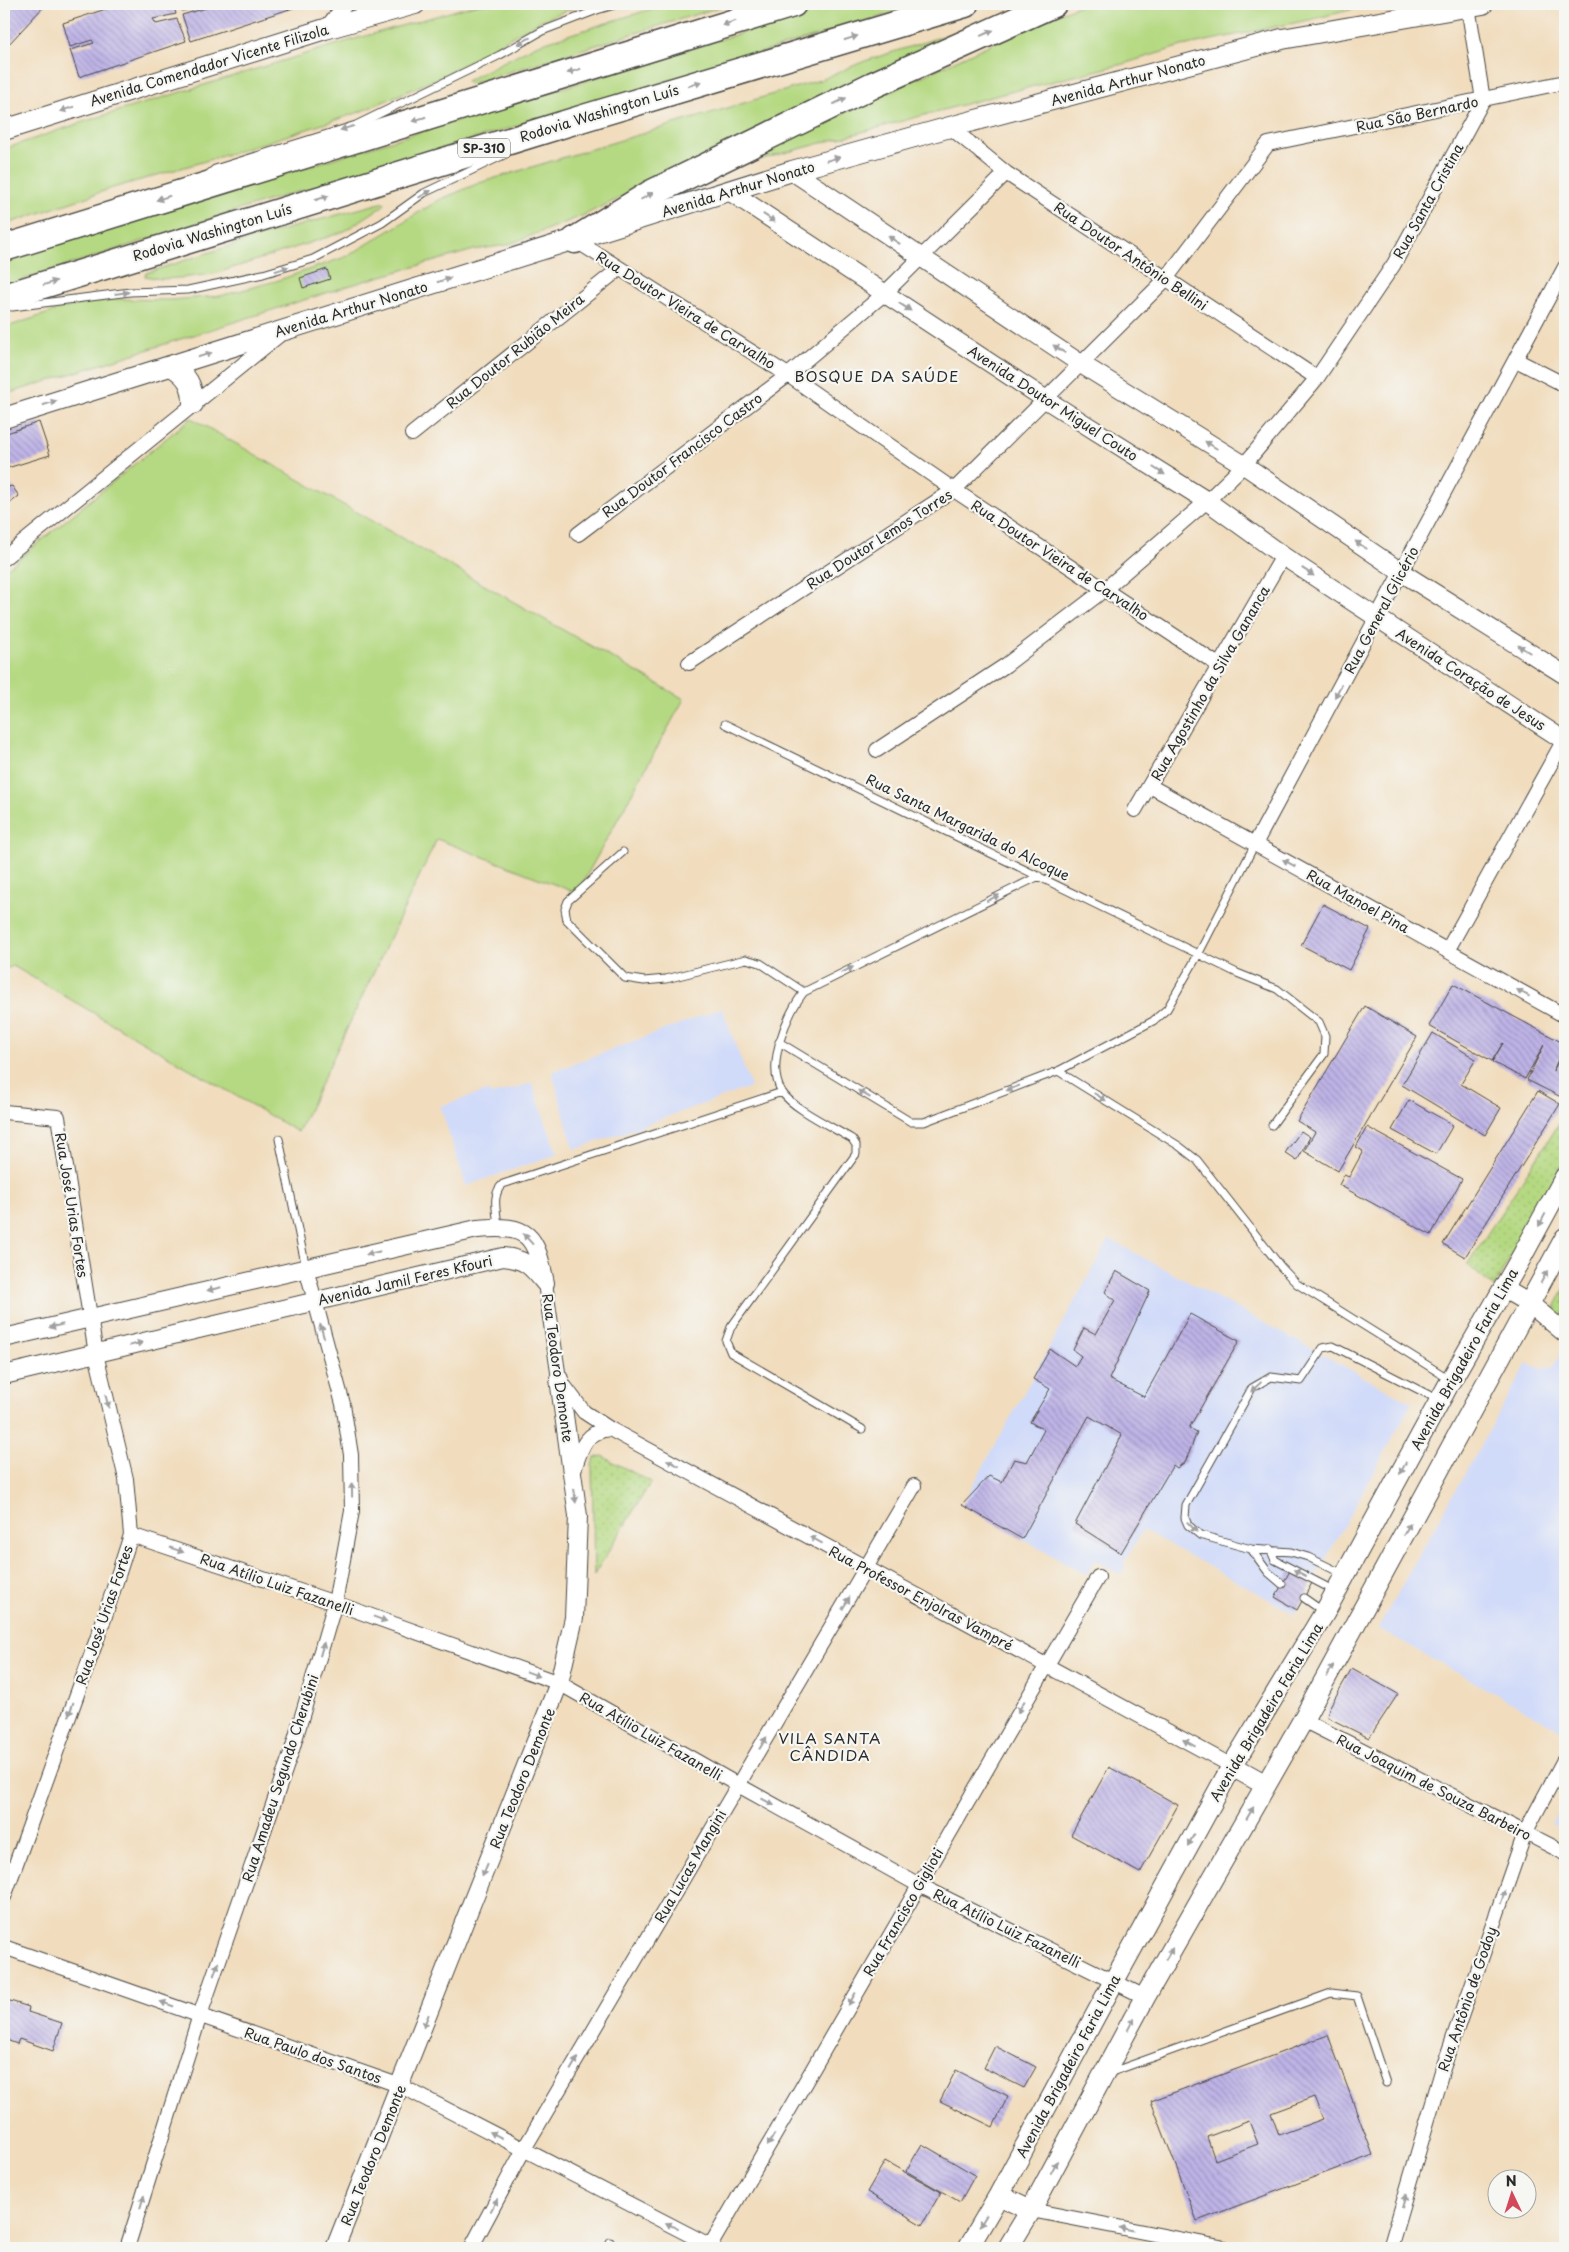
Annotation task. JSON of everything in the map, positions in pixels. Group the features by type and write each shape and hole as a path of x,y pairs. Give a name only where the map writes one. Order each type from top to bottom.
{"highway":[{"path":"4,248 793,4"},
{"name":"Rodovia Washington Luís","path":"4,297 587,117 965,4"},
{"path":"575,240 650,194 873,84 1053,4"}],"main road":[{"name":"Avenida Comendador Vicente Filizola","path":"4,130 405,5"},
{"name":"Avenida Arthur Nonato","path":"4,418 792,171 1282,39 1476,5"},
{"path":"170,366 181,371 189,380 193,391 193,404"},
{"name":"Avenida Brigadeiro Faria Lima","path":"968,2248 1232,1766 1325,1612 1451,1380 1565,1177"},
{"path":"1008,2248 1031,2210 1145,1997 1303,1720 1563,1247"},
{"path":"1232,1766 1266,1785"},
{"path":"999,2194 1031,2210"}],"street":[{"path":"325,29 346,4"},
{"path":"1476,5 1483,100"},
{"name":"Rua São Bernardo","path":"1268,144 1565,82"},
{"name":"Rua Santa Cristina","path":"877,750 1006,665 1104,590 1207,501 1244,466 1317,378 1394,264 1483,100"},
{"name":"Rua Doutor Antônio Bellini","path":"950,127 1006,173 1165,280 1317,378"},
{"name":"Rua Doutor Lemos Torres","path":"689,663 954,490 1165,280 1268,144"},
{"path":"792,171 1081,364 1244,466 1401,572 1565,675"},
{"name":"Rua Doutor Francisco Castro","path":"578,534 788,375 884,294 1006,173"},
{"name":"Avenida Doutor Miguel Couto","path":"729,191 1045,399 1207,501 1283,556 1377,617"},
{"name":"Rua Doutor Vieira de Carvalho","path":"575,240 788,375 954,490 1220,666"},
{"name":"Rua General Glicério","path":"1255,844 1565,267"},
{"name":"Rua Doutor Rubião Meira","path":"412,434 619,268"},
{"path":"4,558 286,330"},
{"path":"1516,360 1565,385"},
{"name":"Rua Agostinho da Silva Gananca","path":"1135,810 1283,556"},
{"name":"Avenida Coração de Jesus","path":"1377,617 1565,740"},
{"path":"1448,951 1565,740"},
{"name":"Rua Manoel Pina","path":"1150,786 1565,1016"},
{"name":"Rua José Urias Fortes","path":"4,1112 58,1117 96,1354 126,1479 131,1535 102,1625 4,1897"},
{"path":"4,1338 477,1229 498,1227 520,1231 530,1239 538,1252 545,1283"},
{"name":"Avenida Jamil Feres Kfouri","path":"4,1375 503,1257 519,1258 534,1270 545,1283"},
{"name":"Rua Amadeu Segundo Cherubini","path":"127,2248 200,2015 292,1750 335,1603 352,1511 351,1455 343,1404 306,1268"},
{"name":"Rua Teodoro Demonte","path":"335,2248 559,1683 574,1618 578,1516 560,1378 545,1283"},
{"path":"1504,1288 1530,1304 1565,1333"},
{"name":"Rua Professor Enjolras Vampré","path":"560,1378 584,1412 610,1429 1232,1766"},
{"path":"572,1473 585,1442 596,1431 610,1429"},
{"name":"Rua Lucas Mangini","path":"471,2248 524,2149 914,1486"},
{"name":"Rua Atílio Luiz Fazanelli","path":"131,1535 335,1603 559,1683 738,1785 919,1884 1145,1997"},
{"name":"Rua Francisco Giglioti","path":"711,2247 1098,1576"},
{"name":"Rua Joaquim de Souza Barbeiro","path":"1303,1720 1565,1853"},
{"name":"Rua Antônio de Godoy","path":"1390,2248 1442,2071 1525,1833 1565,1758"},
{"name":"Rua Paulo dos Santos","path":"4,1947 400,2086 711,2247"},
{"path":"1031,2210 1225,2248"}],"lane":[{"path":"188,190 215,169 356,125 500,54 542,31 618,4"},
{"path":"527,145 587,117"},
{"path":"4,308 130,292 188,290 263,274 313,259 382,223 424,193 518,149"},
{"name":"Rua Santa Margarida do Alcoque","path":"725,724 1237,972 1277,989 1319,1022 1325,1036 1324,1054 1272,1125"},
{"name":"Rua General Glicério","path":"779,1042 911,1122 924,1122 1058,1071 1153,1021 1167,1010 1199,953 1255,844"},
{"path":"623,852 568,901 565,909 567,920 624,978 644,981 666,978 746,959 760,962 804,992"},
{"path":"862,1429 731,1354 726,1341 731,1327 856,1154 856,1145 852,1139 791,1102 782,1092 776,1078 779,1042 794,1004 804,992 1039,876"},
{"path":"1058,1071 1179,1146 1197,1160 1281,1267 1297,1284 1451,1380"},
{"path":"498,1227 495,1194 502,1184 782,1092"},
{"path":"279,1140 306,1268"},
{"path":"1341,1583 1308,1556 1270,1549 1251,1549 1200,1534 1188,1525 1185,1518 1186,1505 1252,1388 1271,1377 1301,1381 1323,1348 1334,1346 1440,1401"},
{"path":"1251,1549 1268,1572 1282,1584"},
{"path":"1270,1549 1275,1560 1341,1583"},
{"path":"1304,1598 1325,1612"},
{"path":"1104,2075 1331,1993 1345,1993 1357,1996 1386,2083"},
{"path":"610,2242 622,2248"}],"shaded area":[{"path":"722,1008 751,1087 574,1150 552,1072"},
{"path":"532,1083 557,1154 466,1186 440,1106 487,1091 492,1095"},
{"path":"1109,1239 1412,1403 1295,1614 1143,1530 1123,1564 1126,1567 1121,1575 1095,1560 1087,1575 962,1505"},
{"path":"1562,1352 1565,1354 1565,1733 1378,1628 1527,1363 1542,1369 1545,1367 1552,1368"},
{"path":"1565,1797 1565,1830 1551,1823"}],"green space":[{"path":"478,4 583,4 540,21 443,76 357,113 236,152 113,188 4,225 4,149 86,121 348,41"},
{"path":"667,4 730,4 470,84 466,81 536,45"},
{"path":"835,4 923,4 254,205 4,286 4,260"},
{"path":"1083,4 1374,4 1309,20 1182,46 1123,64 1002,94 722,170 1040,21"},
{"path":"984,23 959,38 582,216 507,245 474,250 364,281 4,395 4,328 61,309 88,303 116,299 169,300 220,296 276,281 348,256 439,200 479,183 820,80 865,61"},
{"path":"384,202 385,204 380,208 343,232 214,274 160,279 145,276 146,273 254,238"},
{"path":"191,418 684,699 577,893 437,839 298,1132 13,966 4,970 4,571"},
{"path":"1565,1115 1565,1160 1494,1287 1467,1265"},
{"path":"1565,1288 1565,1321 1553,1311"},
{"path":"602,1456 651,1482 594,1575 592,1465 595,1458"}],"building":[{"path":"4,4 46,4 8,45 4,41"},
{"path":"121,4 173,4 176,14 153,19 156,24 177,19 186,41 79,77 70,50 94,43 92,40 70,47 63,23"},
{"path":"180,4 298,4 299,6 191,41 182,15 206,8 204,5 182,11"},
{"path":"327,269 330,279 303,288 300,278"},
{"path":"39,422 50,455 4,469 4,434"},
{"path":"12,486 19,496 4,508 4,488"},
{"path":"1323,904 1370,929 1349,970 1301,945"},
{"path":"1453,984 1565,1044 1553,1071 1565,1048 1565,1099 1527,1080 1544,1045 1525,1079 1492,1062 1503,1043 1492,1061 1429,1026"},
{"path":"1365,1006 1417,1037 1338,1171 1304,1151 1315,1132 1297,1121"},
{"path":"1433,1033 1476,1059 1461,1084 1501,1108 1485,1135 1402,1085"},
{"path":"1538,1091 1560,1104 1465,1257 1443,1244"},
{"path":"1409,1100 1453,1125 1436,1154 1392,1130"},
{"path":"1367,1127 1462,1179 1431,1235 1339,1185 1344,1175 1349,1177 1363,1151 1356,1147"},
{"path":"1301,1131 1310,1137 1297,1161 1285,1153"},
{"path":"1116,1271 1150,1291 1109,1379 1144,1397 1190,1314 1239,1341 1189,1428 1197,1432 1185,1462 1177,1468 1173,1465 1121,1553 1075,1524 1122,1435 1089,1416 1022,1539 962,1505 989,1476 1002,1482 1014,1459 1027,1462 1044,1430 1030,1422 1050,1389 1033,1379 1050,1349 1075,1366 1081,1356 1073,1350 1084,1328 1096,1334 1115,1300 1105,1292"},
{"path":"1290,1571 1312,1583 1297,1610 1275,1597"},
{"path":"1352,1668 1398,1694 1369,1738 1327,1717 1329,1708"},
{"path":"1109,1767 1178,1805 1140,1873 1071,1835"},
{"path":"4,1999 29,2007 28,2012 62,2023 53,2051 19,2039 17,2044 4,2039"},
{"path":"1328,2035 1373,2155 1197,2221 1151,2101","holes":["1314,2097 1323,2119 1279,2135 1271,2113","1249,2121 1258,2144 1215,2160 1207,2137"]},
{"path":"995,2046 1036,2067 1024,2088 984,2068"},
{"path":"956,2070 1008,2096 993,2127 940,2101"},
{"path":"922,2144 975,2175 960,2202 906,2171"},
{"path":"885,2161 941,2192 922,2225 867,2192"}],"district":[{"name":"BOSQUE DA SAÚDE","path":"877,375"},
{"name":"VILA SANTA CÂNDIDA","path":"830,1746"}]}
